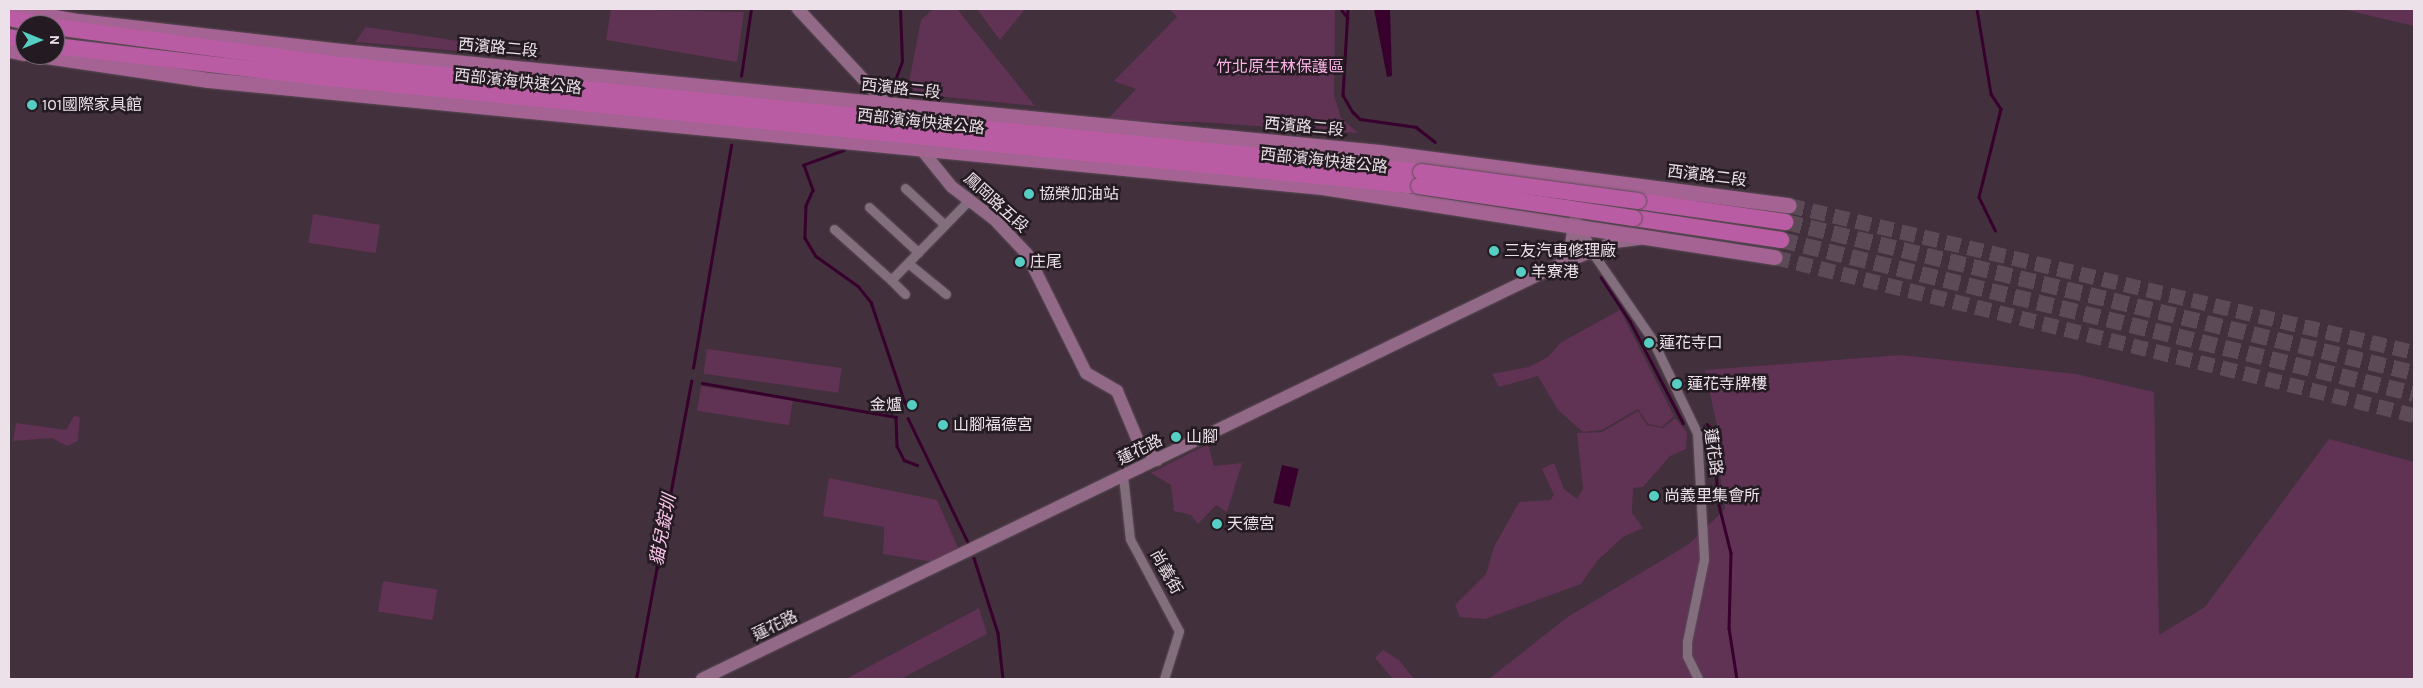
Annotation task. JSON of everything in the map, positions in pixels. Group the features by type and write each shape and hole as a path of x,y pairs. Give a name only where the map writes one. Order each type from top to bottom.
{"highway":[{"name":"西部濱海快速公路","path":"65,29 332,64 900,120 1420,179 1638,201 1786,222"},
{"name":"西部濱海快速公路","path":"65,47 915,142 1420,179 1634,218 1781,240"}],"main road":[{"name":"西濱路二段","path":"9,9 78,21 340,51 1379,152 1789,205"},
{"path":"65,59 208,80 915,142 1331,188 1775,257"}],"street":[{"name":"鳳岡路五段","path":"798,9 887,105 915,142 969,200 1026,254 1086,373 1117,391 1138,441 1157,460"},
{"path":"1561,264 1570,252 1579,177"},
{"path":"905,188 945,225"},
{"path":"891,280 969,200"},
{"path":"869,207 918,252"},
{"name":"蓮花路","path":"1574,225 1652,339 1697,433 1704,559 1686,642 1687,656 1698,679"},
{"path":"834,229 905,294"},
{"path":"1592,252 1615,242 1656,237"},
{"name":"蓮花路","path":"702,679 1561,264 1592,252"},
{"path":"908,263 946,294"},
{"name":"尚義街","path":"1123,476 1130,539 1179,631 1164,679"}],"green space":[{"path":"611,9 744,12 737,62 606,40"},
{"path":"933,9 957,9 1035,106 907,93 921,20"},
{"path":"977,9 1025,9 1000,40"},
{"name":"竹北原生林保護區","path":"1170,9 1335,9 1334,95 1341,118 1358,133 1199,122 1106,121 1136,89 1114,81 1177,17"},
{"path":"2342,9 2414,9 2414,26"},
{"path":"366,27 472,43 470,52 355,42"},
{"path":"313,214 380,225 376,253 308,243"},
{"path":"1620,310 1674,416 1662,427 1648,424 1638,409 1602,430 1583,432 1558,410 1538,376 1499,387 1492,374 1529,367 1548,357 1560,343"},
{"path":"707,349 842,368 838,393 704,374"},
{"path":"1900,355 2076,374 2154,392 2159,635 2205,607 2329,439 2414,462 2414,679 1489,679 1566,618 1689,544 1725,509 1719,467 1725,464 1705,370"},
{"path":"701,386 793,401 789,425 697,411"},
{"path":"1638,411 1647,425 1663,428 1675,418 1687,432 1686,449 1670,456 1643,487 1633,488 1632,513 1643,528 1623,537 1597,561 1581,584 1485,619 1460,617 1455,605 1486,574 1494,547 1519,502 1550,500 1554,495 1542,469 1554,463 1564,489 1577,499 1583,489 1577,433 1602,432"},
{"path":"74,416 80,417 78,441 67,446 52,438 13,441 16,423 66,430"},
{"path":"1208,444 1214,466 1242,463 1227,512 1216,505 1198,524 1191,515 1174,511 1171,485 1151,473"},
{"path":"829,478 937,500 959,550 933,562 883,554 884,527 823,516"},
{"path":"383,581 437,590 432,620 378,612"},
{"path":"979,608 987,634 901,679 846,679"},
{"path":"1383,650 1399,660 1414,679 1393,679 1375,658"}],"shaded area":[{"path":"1374,9 1390,9 1392,76 1387,77"},
{"path":"1282,465 1299,469 1290,507 1273,503"}],"waterway":[{"name":"貓兒錠圳","path":"741,76 751,9"},
{"path":"889,97 902,61 900,9"},
{"path":"1341,9 1348,18"},
{"path":"1348,9 1343,95 1353,112 1360,119 1416,127 1435,142"},
{"path":"1977,9 1991,94 2001,109 1979,197 1995,230"},
{"name":"貓兒錠圳","path":"693,368 731,145"},
{"path":"845,150 804,165 813,190 806,206 805,238 816,256 858,286 871,302 905,403"},
{"path":"1601,277 1630,321 1683,423"},
{"name":"貓兒錠圳","path":"636,679 691,381"},
{"path":"702,383 896,417 897,446 904,460 917,465"},
{"path":"908,418 968,542"},
{"path":"1707,424 1714,433 1718,501 1731,553 1729,628 1737,679"},
{"path":"974,558 998,633 1003,679"}],"tunnel":[{"path":"1789,205 2414,352"},
{"path":"1786,222 2414,373"},
{"path":"1781,240 2414,394"},
{"path":"1775,257 2414,415"}],"place":[{"name":"101國際家具館","path":"32,105"},
{"name":"協榮加油站","path":"1029,194"},
{"name":"三友汽車修理廠","path":"1494,251"},
{"name":"庄尾","path":"1020,262"},
{"name":"羊寮港","path":"1521,272"},
{"name":"蓮花寺口","path":"1649,343"},
{"name":"蓮花寺牌樓","path":"1677,384"},
{"name":"金爐","path":"912,405"},
{"name":"山腳福德宮","path":"943,425"},
{"name":"山腳","path":"1176,437"},
{"name":"尚義里集會所","path":"1654,496"},
{"name":"天德宮","path":"1217,524"}]}
